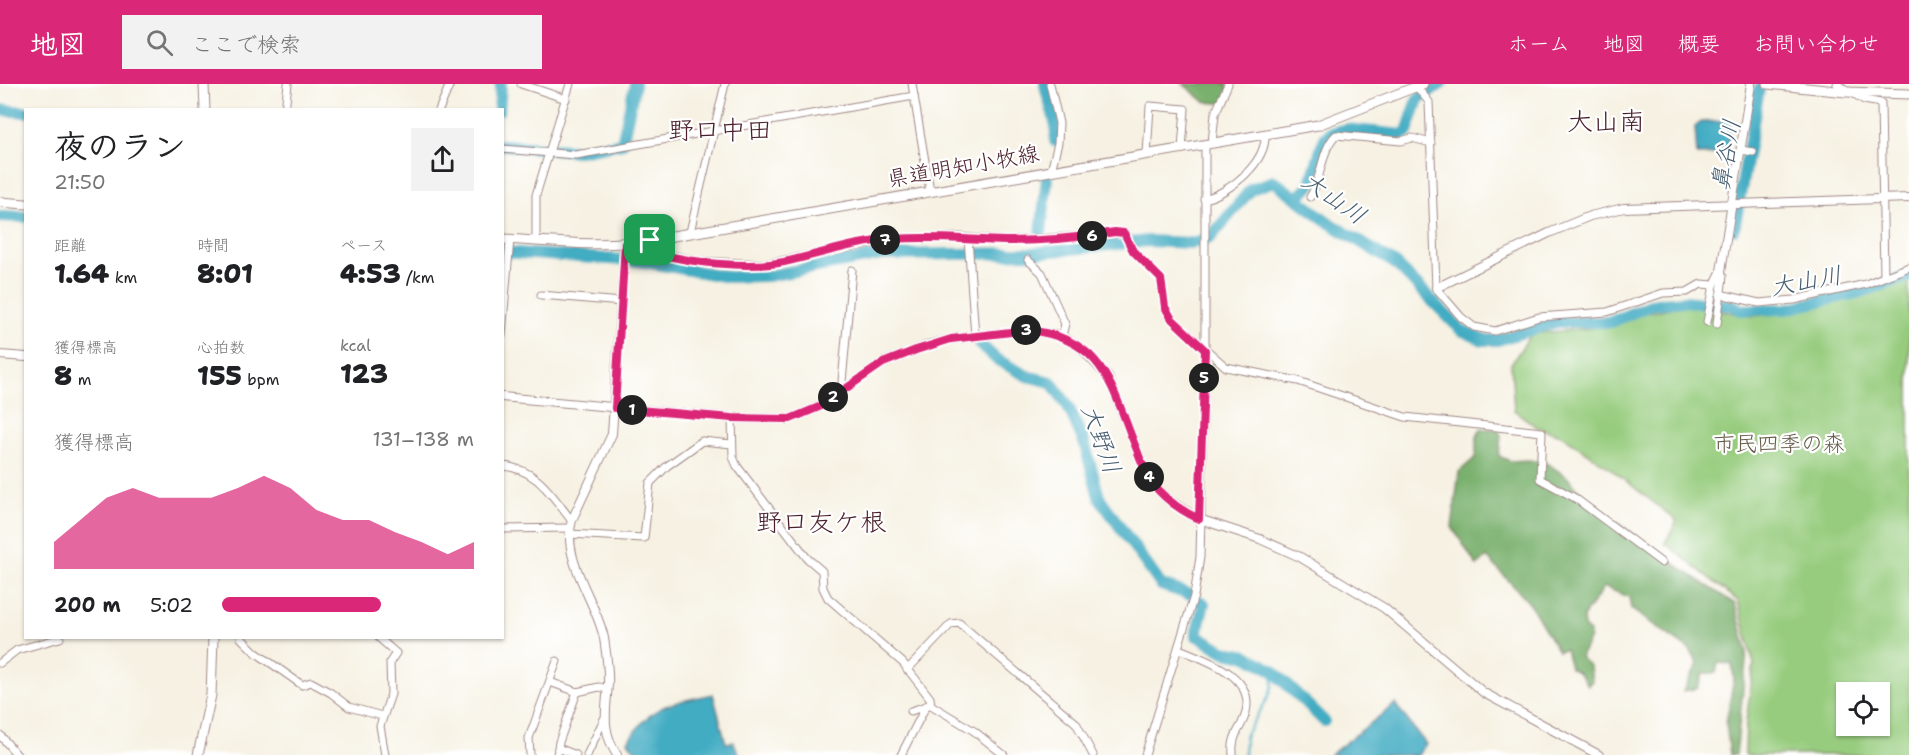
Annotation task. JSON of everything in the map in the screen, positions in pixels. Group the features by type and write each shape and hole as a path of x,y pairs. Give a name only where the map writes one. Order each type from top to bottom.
{"main road":[{"path":"204,84 205,108"},
{"path":"1768,84 1846,92 1909,94"},
{"name":"県道明知小牧線","path":"507,240 625,248 690,232 1318,125 1420,88"},
{"path":"0,202 24,204"},
{"path":"198,755 211,695 213,639"}],"street":[{"path":"285,108 288,84"},
{"path":"440,108 450,84"},
{"path":"521,84 566,99"},
{"path":"536,241 535,201 570,84"},
{"path":"690,232 725,84"},
{"path":"912,84 930,191"},
{"path":"1050,84 1059,123 1058,143 1051,171"},
{"path":"1145,755 1196,588 1205,350 1204,199 1209,144 1215,114 1228,84"},
{"path":"1707,322 1720,297 1721,271 1738,204 1751,84"},
{"path":"1837,84 1846,92 1864,100 1881,103 1884,276"},
{"path":"1420,88 1429,102 1436,288 1461,317 1474,327 1495,331 1539,317 1606,312 1663,293 1687,292 1701,284 1714,285"},
{"path":"504,149 576,155 914,96"},
{"path":"1147,154 1150,106 1185,109 1182,148"},
{"path":"1204,199 1218,196 1229,189 1252,165 1264,150 1265,134"},
{"path":"1310,197 1318,185 1330,140 1336,135 1401,141 1412,138 1431,143"},
{"path":"1743,151 1753,152"},
{"path":"1436,288 1549,233 1602,212 1647,206 1909,198"},
{"path":"650,240 652,251 663,255 699,261 765,264 781,263 868,242 947,236 968,240 1006,241 1124,233 1131,248 1161,279 1165,307 1172,319 1226,367 1299,381 1392,414 1542,432 1540,479 1575,498 1662,563"},
{"path":"504,314 509,261 507,240"},
{"path":"968,240 975,336"},
{"path":"570,528 609,442 615,408 625,248"},
{"path":"1028,260 1042,273 1048,284 1055,306 1065,324 1062,336"},
{"path":"1720,297 1758,303 1794,300 1866,284 1909,267"},
{"path":"846,387 842,382 852,270"},
{"path":"1717,324 1711,299 1714,285 1721,271"},
{"path":"541,295 623,298"},
{"path":"504,397 772,420 802,416 883,363 951,339 1028,330 1062,336 1081,348 1108,377 1143,465 1157,489 1183,511 1199,519 1260,539 1300,557 1384,608 1484,693 1599,755"},
{"path":"0,355 24,357"},
{"path":"732,418 733,457 743,476 807,558 822,571 823,588 828,598 907,670 930,698 929,705 901,755"},
{"path":"504,529 570,528 644,538 650,483 660,472 702,441 732,444"},
{"path":"504,466 515,466 532,475 560,502 570,528 576,566 592,600 603,636 607,689 604,719 608,738 617,755"},
{"path":"907,670 951,624 959,623 1076,723 1093,755"},
{"path":"0,663 17,650 56,639"},
{"path":"242,639 255,652 302,685 311,682 331,693 349,707 382,716"},
{"path":"380,639 396,653 390,662 392,694 380,726 385,755"},
{"path":"1179,649 1237,678 1243,688 1248,701 1246,714 1234,733 1233,755"},
{"path":"530,755 529,738 557,661"},
{"path":"550,682 577,692 599,687 607,689"},
{"path":"576,755 557,752 577,692"},
{"path":"911,711 929,705 974,731 1004,755"},
{"path":"587,755 604,719"},
{"path":"0,735 17,755"}],"green space":[{"path":"1183,84 1228,84 1228,104 1205,102"},
{"name":"市民四季の森","path":"1909,280 1909,755 1745,755 1746,721 1754,664 1738,601 1665,543 1677,521 1607,466 1561,435 1537,427 1514,410 1511,364 1531,334 1610,326 1630,316 1685,305 1752,316 1785,313 1835,303"},
{"path":"1481,429 1497,429 1501,435 1499,456 1510,461 1530,460 1548,464 1566,476 1590,502 1656,552 1735,604 1747,651 1736,755 1730,755 1726,723 1734,678 1732,664 1718,663 1716,673 1703,673 1698,688 1683,691 1698,664 1690,650 1631,609 1629,597 1604,587 1583,617 1584,627 1590,632 1590,638 1580,657 1590,667 1592,681 1588,685 1579,673 1570,668 1565,649 1558,651 1530,604 1487,557 1477,566 1452,527 1459,472 1476,457 1476,438"}],"water":[{"path":"1731,121 1727,154 1697,155 1695,127 1701,122"},
{"path":"713,694 726,743 733,742 740,755 638,755 628,741 646,719 664,707"},
{"path":"1395,704 1426,744 1418,755 1330,755"}],"waterway":[{"path":"499,108 501,84"},
{"path":"504,145 578,151 622,143 635,84"},
{"path":"1045,84 1054,119 1055,141"},
{"path":"1296,198 1310,186 1324,139 1330,133 1346,129 1402,135 1407,132 1418,99 1441,84"},
{"name":"鼻谷川","path":"1734,229 1759,89"},
{"path":"0,110 24,112"},
{"path":"1041,233 1047,178"},
{"name":"大山川","path":"504,252 640,261 729,277 767,276 881,255 1032,253 1148,241 1192,243 1210,238 1251,189 1274,181 1328,222 1396,264 1461,330 1483,340 1497,340 1557,322 1611,322 1653,304 1683,301 1732,305 1741,310 1786,309 1857,293 1909,276"},
{"name":"大山川","path":"0,216 24,217"},
{"name":"大野川","path":"979,343 996,359 1027,376 1051,382 1068,406 1084,442 1099,497 1161,585 1188,594"},
{"name":"大野川","path":"1199,601 1204,604 1196,635 1225,652 1247,656 1272,670 1324,721"},
{"path":"1244,755 1245,736 1268,698 1273,685 1272,670"}],"district":[{"name":"大山南","path":"1606,120"},
{"name":"野口中田","path":"720,129"},
{"name":"野口友ケ根","path":"821,521"}],"route":[{"path":"1124,233 1133,251 1161,279 1165,307 1172,319 1205,350 1199,519 1183,511 1157,489 1143,465 1108,377 1097,363 1081,348 1062,336 1040,331 1028,330 951,339 931,344 883,363 819,407 802,416 790,419 732,418 615,408 625,244 650,240 652,251 663,255 699,261 765,264 781,263 868,242 894,239 947,236 1006,241 1124,233"}]}
